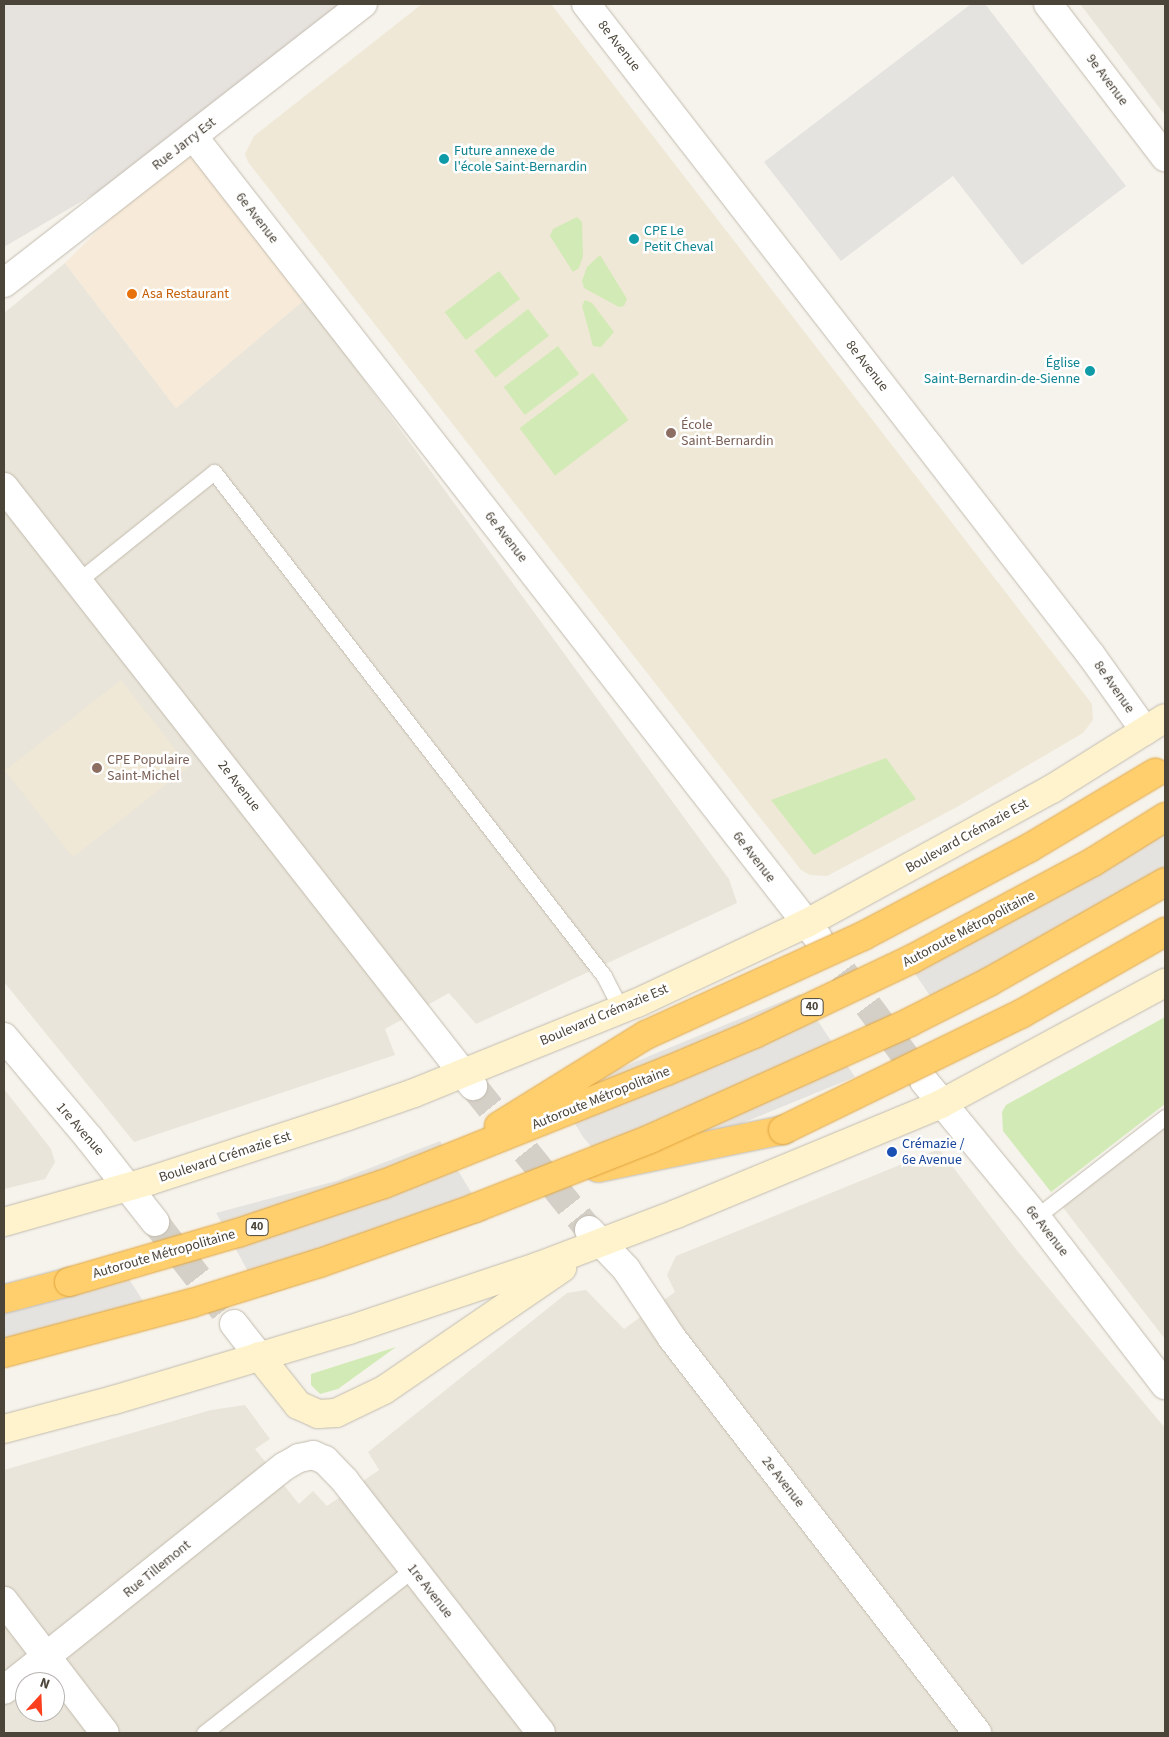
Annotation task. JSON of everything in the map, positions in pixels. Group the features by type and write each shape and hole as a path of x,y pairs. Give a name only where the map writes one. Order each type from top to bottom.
{"highway":[{"path":"442,1162 646,1035 863,936 1029,848 1160,769"},
{"name":"Autoroute Métropolitaine","path":"4,1299 238,1233 442,1162 667,1072 863,983 1024,901 1165,817"},
{"path":"4,1353 268,1280 423,1227 562,1175 851,1051 989,982 1165,882"},
{"path":"562,1175 783,1130 1021,1014 1165,932"}],"main road":[{"name":"Boulevard Crémazie Est","path":"4,1222 128,1187 468,1079 621,1009 813,931 1052,789 1155,725"},
{"path":"4,1429 114,1400 349,1330 595,1237 753,1184 941,1104 1165,983"},
{"path":"259,1356 298,1404 306,1410 328,1414 347,1410 384,1390 595,1237"}],"street":[{"name":"Rue Jarry Est","path":"4,283 363,4"},
{"name":"8e Avenue","path":"586,4 1091,655 1155,725"},
{"name":"9e Avenue","path":"1048,4 1165,158"},
{"name":"6e Avenue","path":"193,136 813,931"},
{"name":"2e Avenue","path":"4,487 468,1079"},
{"name":"1re Avenue","path":"4,1037 155,1222"},
{"name":"6e Avenue","path":"924,1081 1036,1217 1165,1385"},
{"name":"2e Avenue","path":"595,1237 630,1274 678,1346 976,1733"},
{"path":"234,1324 259,1356"},
{"name":"1re Avenue","path":"313,1455 333,1467 541,1733"},
{"name":"Rue Tillemont","path":"4,1690 285,1466 299,1458 313,1455"},
{"path":"4,1602 105,1733"}],"lane":[{"path":"78,581 214,472 604,976 621,1009"},
{"path":"1036,1217 1165,1117"},
{"path":"204,1733 413,1568"}],"shaded area":[{"path":"4,4 363,4 193,136 4,247"},
{"name":"École Saint-Bernardin","path":"422,4 551,4 1092,704 1093,720 1083,733 957,807 827,876 810,875 801,870 248,162 245,154 254,136"},
{"path":"971,4 985,4 1126,186 1022,265 953,176 841,261 764,162"},
{"path":"1080,4 1165,4 1165,115"},
{"path":"193,136 315,291 176,408 65,263"},
{"path":"65,263 176,408 305,299 729,879 737,903 476,1024 449,993 385,1029 395,1055 134,1142 4,982 4,313"},
{"name":"CPE Populaire Saint-Michel","path":"121,680 189,767 73,857 5,771"},
{"path":"1165,809 1165,894 945,1018 901,953"},
{"path":"800,994 855,1077 615,1175 583,1137 557,1094"},
{"path":"4,1089 51,1149 55,1162 45,1179 4,1189"},
{"path":"1165,1125 1165,1339 1061,1205"},
{"path":"440,1141 488,1220 262,1297 216,1213 336,1181"},
{"path":"939,1149 1015,1248 1165,1428 1165,1733 4,1733 4,1470 211,1410 245,1405 270,1439 255,1449 299,1504 313,1491 327,1506 379,1470 368,1452 567,1293 586,1290 624,1329 675,1292 667,1275 676,1256"},
{"path":"116,1259 156,1321 4,1362 4,1284"}],"green space":[{"path":"577,217 582,222 583,256 579,268 573,272 550,236 553,229"},
{"path":"600,255 627,299 624,306 619,307 584,288 582,281 587,267"},
{"path":"499,271 520,299 466,340 445,312"},
{"path":"585,300 592,303 614,332 601,347 593,346 582,306"},
{"path":"528,309 549,336 495,378 474,351"},
{"path":"558,346 579,374 525,415 504,387"},
{"path":"593,373 629,420 555,475 520,428"},
{"path":"886,758 916,799 814,855 771,800"},
{"path":"1165,1017 1165,1104 1051,1192 1003,1131 1002,1112 1006,1105"},
{"path":"396,1347 338,1389 320,1394 311,1385 311,1374"}],"tunnel":[{"path":"818,938 924,1081"},
{"path":"473,1086 589,1230"},
{"path":"155,1222 234,1324"}],"place":[{"name":"Future annexe de l'école Saint-Bernardin","path":"444,159"},
{"name":"CPE Le Petit Cheval","path":"634,239"},
{"name":"Asa Restaurant","path":"132,294"},
{"name":"Église Saint-Bernardin-de-Sienne","path":"1090,371"},
{"name":"École Saint-Bernardin","path":"671,433"},
{"name":"CPE Populaire Saint-Michel","path":"97,768"},
{"name":"Crémazie / 6e Avenue","path":"892,1152"}]}
